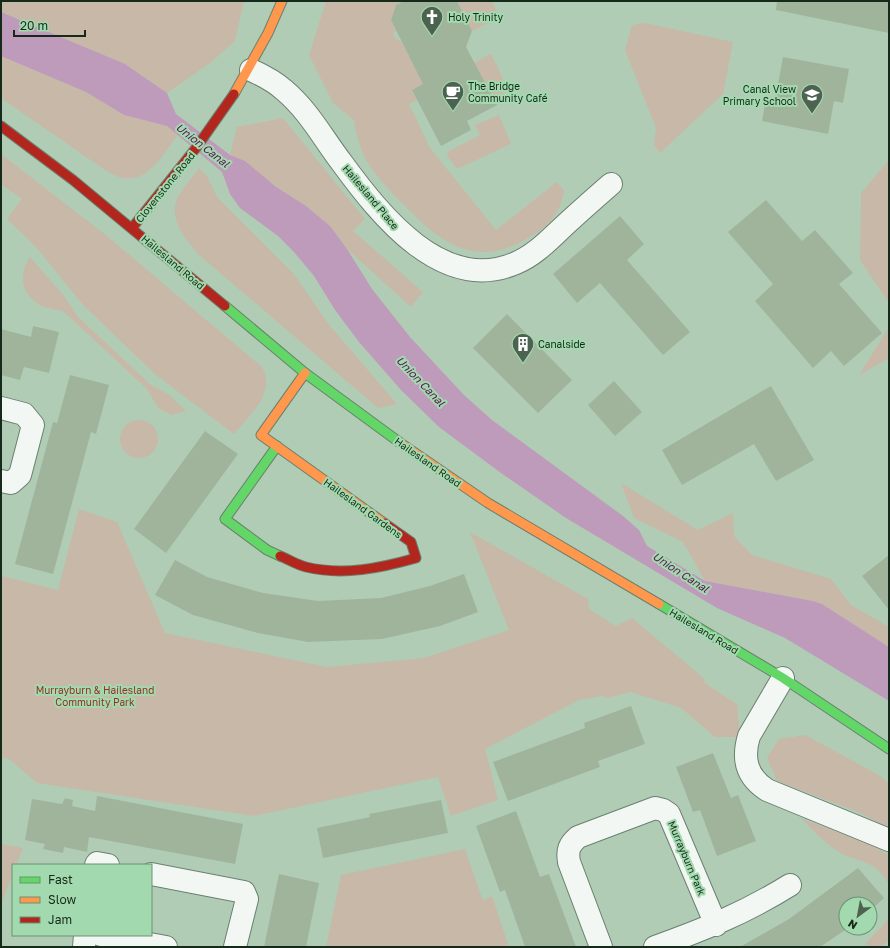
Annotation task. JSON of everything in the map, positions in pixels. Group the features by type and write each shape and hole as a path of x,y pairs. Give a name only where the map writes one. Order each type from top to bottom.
{"street":[{"name":"Clovenstone Road","path":"132,228 173,180 216,122 250,70 282,1"},
{"name":"Hailesland Place","path":"250,70 275,82 297,102 360,186 400,232 429,254 456,266 470,269 493,270 516,264 541,248 611,184"},
{"name":"Hailesland Road","path":"1,126 73,180 305,373 488,503 783,678 889,748"},
{"name":"Hailesland Gardens","path":"277,446 225,519 267,550 305,567 340,571 382,568 416,558 411,542 277,446 261,435 305,373"},
{"path":"1,408 24,414 33,425 20,475 11,483 1,481"},
{"path":"783,678 749,736 745,747 745,758 752,778 767,790 889,840"},
{"name":"Murrayburn Park","path":"601,947 569,862 567,852 571,843 578,837 655,808 663,810 669,814 716,925"},
{"path":"152,874 244,892 247,899 235,947"},
{"path":"655,947 716,925 762,902 790,885"},
{"path":"84,947 85,936"},
{"path":"106,936 166,947"}],"green space":[{"path":"1,1 244,1 235,41 210,63 167,93 125,64 1,12"},
{"path":"326,1 404,1 396,5 391,20 396,31 393,34 396,39 401,41 412,62 442,74 412,90 417,100 409,104 430,148 496,230 557,182 564,190 560,205 553,218 543,228 537,233 510,247 492,252 475,251 459,247 444,240 429,229 383,183 364,156 356,134 354,120 333,103 309,55"},
{"path":"457,1 492,1 500,18 472,31"},
{"path":"645,23 733,42 723,94 660,153 654,145 656,128 625,50 632,25"},
{"path":"491,54 503,80 504,86 504,92 497,105 474,63"},
{"path":"1,56 86,92 124,115 167,126 178,135 160,159 146,173 129,179 119,177 102,168 1,98"},
{"path":"499,115 511,144 457,169 447,156 449,151 480,135 475,125"},
{"path":"283,118 365,219 353,231 423,292 411,307 347,249 330,226 306,206 230,155 237,127"},
{"path":"1,154 107,236 262,367 266,377 264,395 234,434 156,375 83,305 36,247 7,219 22,199 1,184"},
{"path":"889,160 889,303 860,260 861,193"},
{"path":"199,168 207,176 217,197 293,273 330,326 397,404 378,408 199,255 180,229 175,214 175,207 177,199"},
{"path":"30,257 65,297 78,317 151,385 168,394 186,411 172,415 158,408 147,389 63,311 44,307 31,298 26,292 23,279 26,264"},
{"path":"889,327 889,358 859,375"},
{"path":"135,420 143,420 153,425 157,432 157,446 153,453 143,458 135,458 125,453 123,450 120,443 120,435 125,425 128,423"},
{"path":"621,483 698,530 733,513 734,536 752,555 831,579 851,605 889,627 889,647 822,604 813,601 705,581 683,542 634,518"},
{"name":"Murrayburn & Hailesland Community Park","path":"79,509 117,522 165,633 327,667 424,658 509,630 470,532 588,599 589,609 616,626 632,618 706,680 703,682 737,704 740,737 715,737 681,708 631,692 607,698 602,696 579,700 485,749 498,800 451,816 438,777 254,816 37,783 9,759 1,758 1,576 58,590"},
{"path":"805,735 877,774 889,783 889,830 863,814 777,781 767,758 779,739"},
{"path":"801,818 876,847 888,855 889,885 884,876 872,865 831,847"},
{"path":"1,844 23,848 16,864 12,864 12,877 1,905"},
{"path":"465,849 483,901 492,896 509,947 326,947 341,875"},
{"path":"889,916 888,941 881,947 870,947 865,944 873,936 878,936 878,930"}],"water":[{"name":"Union Canal","path":"1,12 125,64 167,93 176,114 230,155 245,161 275,186 306,206 330,226 347,249 372,289 410,337 464,395 492,420 623,516 639,530 647,546 705,581 813,601 822,604 889,647 889,701 785,638 717,608 566,518 501,473 439,427 401,390 359,342 335,310 314,276 294,252 278,236 240,208 230,194 222,172 167,126 124,115 86,92 1,56"}],"building":[{"path":"404,1 457,1 472,31 466,47 497,105 467,121 471,130 441,146 412,90 423,84 391,20 396,5"},
{"path":"777,1 889,1 889,33 776,10"},
{"path":"783,57 849,69 843,103 834,101 828,134 762,121 766,99 775,101"},
{"path":"766,200 802,241 815,230 853,273 839,284 882,333 844,366 831,351 813,368 755,301 773,284 728,232"},
{"path":"620,216 644,244 627,260 690,332 663,355 600,283 577,303 553,274"},
{"name":"Canalside","path":"507,314 572,380 538,413 473,348"},
{"path":"33,326 59,332 49,373 24,367 20,380 1,375 1,329 31,337"},
{"path":"70,375 109,385 96,434 91,432 53,574 15,564 53,422 57,423"},
{"path":"614,381 642,412 615,436 588,405"},
{"path":"771,386 814,460 776,481 754,444 682,485 662,450"},
{"path":"205,431 238,454 166,553 134,529"},
{"path":"889,555 889,610 862,576"},
{"path":"175,560 207,577 263,593 318,601 381,598 430,586 464,574 478,612 440,626 382,639 308,642 258,633 193,615 155,595"},
{"path":"631,706 645,744 598,761 600,767 508,801 493,762 585,728 584,723"},
{"path":"713,753 731,798 738,795 756,841 717,856 700,810 693,812 676,767"},
{"path":"97,796 243,824 235,864 89,837 87,852 64,847 63,853 43,849 45,844 25,840 32,799 62,804 65,798 73,800 72,806 95,811"},
{"path":"441,800 448,833 323,858 317,828 370,817 369,814"},
{"path":"516,811 540,877 549,874 576,947 525,947 505,890 500,892 476,826"},
{"path":"858,868 884,898 878,904 878,896 838,896 838,935 820,947 740,947 789,919"},
{"path":"279,874 319,883 306,947 264,947"}],"traffic: fast":[{"path":"225,306 305,373 399,442"},
{"path":"277,446 225,519 267,550 280,556"},
{"path":"659,604 783,678 889,749"}],"traffic: slow":[{"path":"234,94 268,33 282,1"},
{"path":"305,373 261,435 384,523"},
{"path":"399,442 488,503 659,604"}],"traffic: jam":[{"path":"132,228 196,148 234,94"},
{"path":"1,126 73,180 225,306"},
{"path":"280,556 303,566 320,570 334,571 376,568 416,558 411,542 384,523"}],"place":[{"name":"Holy Trinity","path":"432,36"},
{"name":"The Bridge Community Café","path":"453,112"},
{"name":"Canal View Primary School","path":"812,114"},
{"name":"Canalside","path":"523,364"}]}
